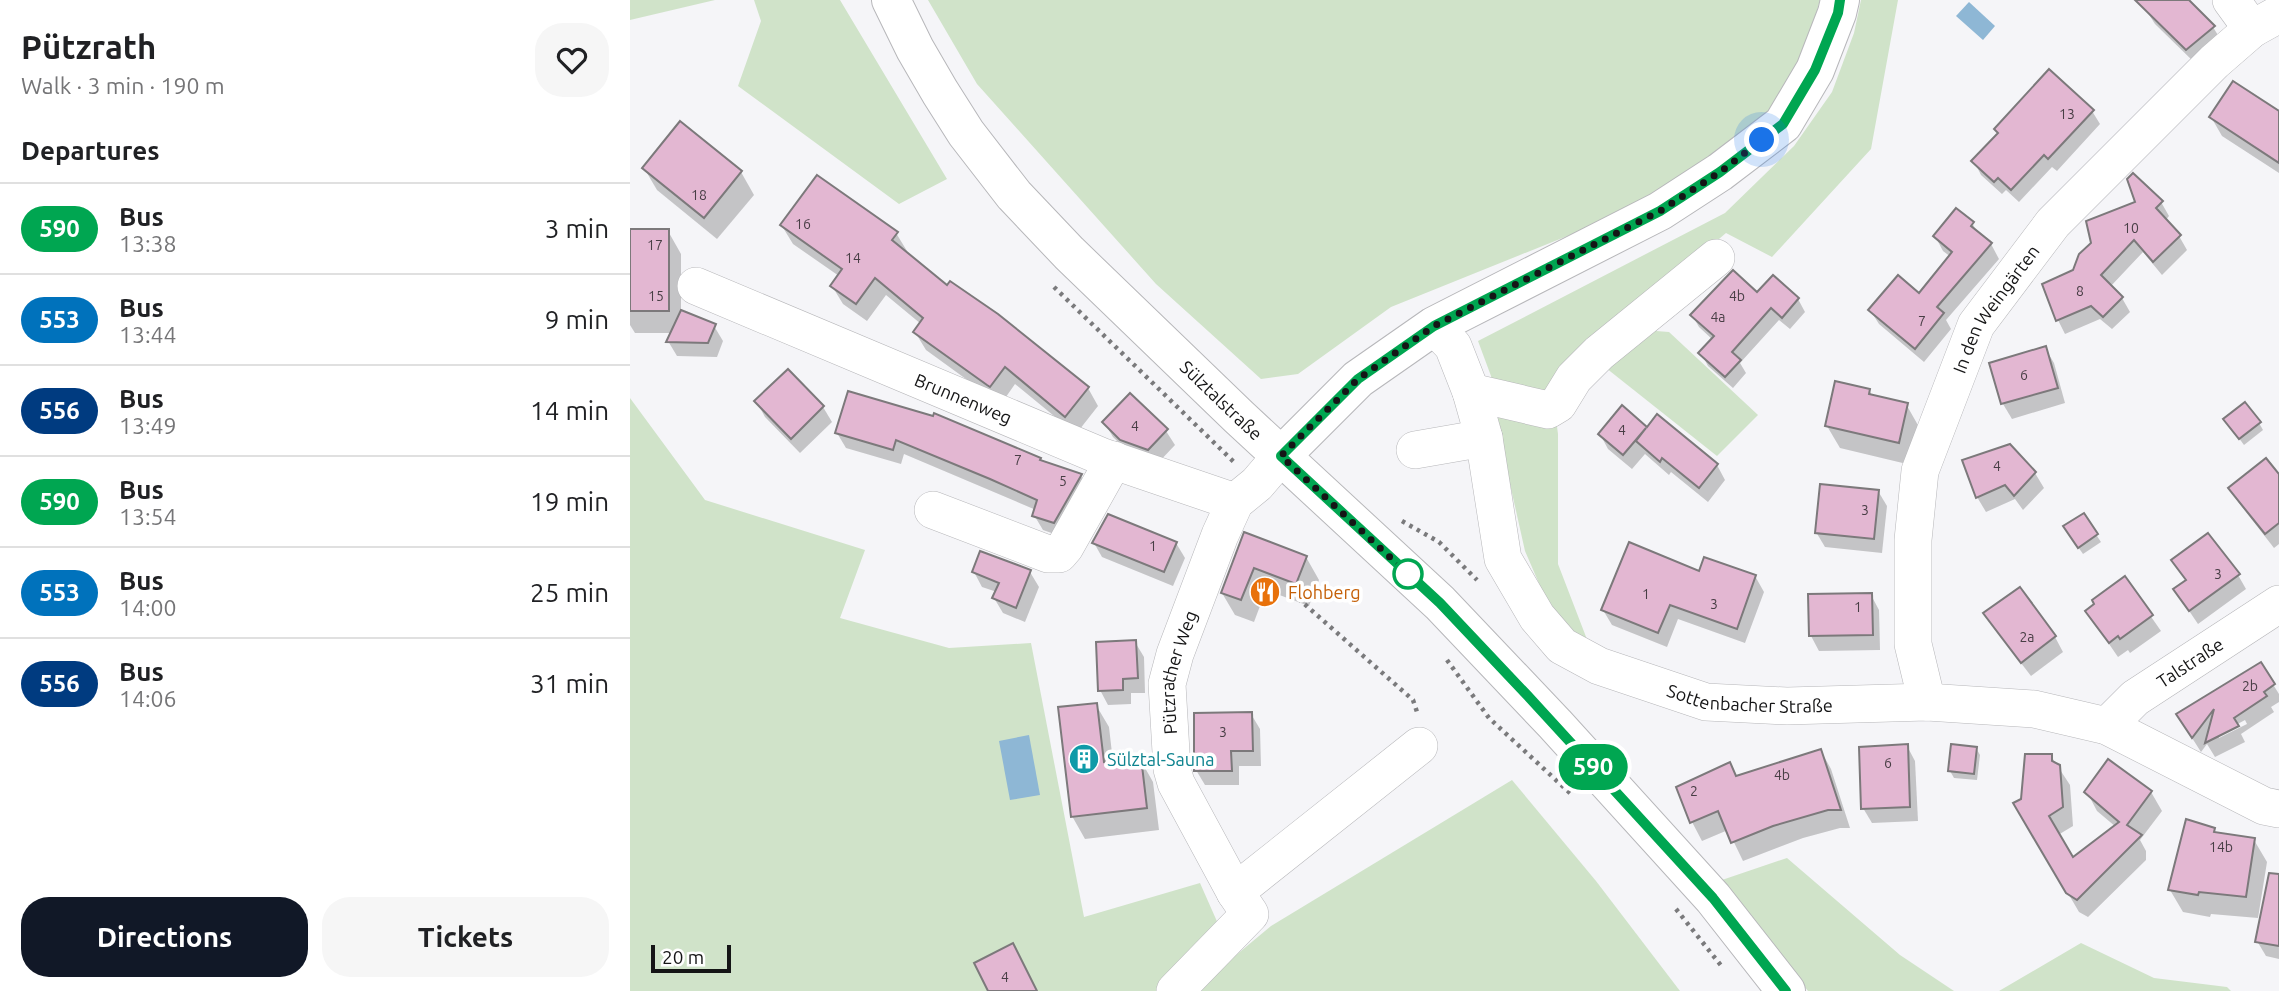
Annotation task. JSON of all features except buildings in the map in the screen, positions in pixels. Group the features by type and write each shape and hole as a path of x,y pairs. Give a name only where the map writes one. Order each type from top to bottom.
{"main road":[{"name":"Sülztalstraße","path":"891,0 915,50 966,133 1014,195 1069,253 1281,456 1440,603 1713,898 1786,991"},
{"path":"1281,456 1358,379 1434,326 1660,211 1720,172 1783,124 1815,70 1838,13 1840,0"}],"street":[{"path":"2231,0 2266,21"},
{"name":"In den Weingärten","path":"1927,702 1913,644 1913,540 1920,471 1976,325 2053,223 2214,62 2266,21"},
{"path":"1471,392 1548,410 1558,404 1574,378 1599,353 1716,258"},
{"name":"Brunnenweg","path":"696,286 740,292 1114,460 1235,502"},
{"name":"Sottenbacher Straße","path":"1434,326 1453,346 1471,392 1484,438 1503,559 1537,617 1562,646 1600,666 1706,702 1787,706 1927,702 2034,709 2106,726 2264,806 2279,809"},
{"path":"1415,450 1484,438"},
{"name":"Pützrather Weg","path":"1175,991 1250,914 1175,783 1167,684 1175,654 1235,502 1257,484 1281,456"},
{"path":"933,510 1048,554 1059,554 1114,460"},
{"name":"Talstraße","path":"2106,726 2134,698 2279,604"},
{"path":"1235,892 1419,746"}],"path":[{"path":"1292,593 1413,700 1421,722 1419,746"}],"green space":[{"path":"630,0 715,0 630,20"},
{"path":"754,0 840,0 947,179 899,204 738,86 761,21"},
{"path":"928,0 1820,0 1802,64 1776,108 1659,199 1391,307 1298,374 1261,379 1156,284 977,84"},
{"path":"1861,0 1898,0 1871,149 1772,257 1726,233 1564,371 1553,397 1558,434 1558,564 1588,642 1560,632 1525,551 1495,417 1491,376 1478,341 1725,213 1794,146 1832,92 1854,33"},
{"path":"1643,330 1669,332 1758,415 1717,456 1601,364"},
{"path":"630,398 705,500 865,550 840,618 949,648 1031,643 1084,917 1200,883 1223,935 1172,991 630,991"},
{"path":"1512,780 1596,881 1680,991 1193,991 1271,926"},
{"path":"1787,858 1900,955 1954,991 1808,991 1719,881"},
{"path":"2081,943 2154,978 2227,987 2231,991 1999,991"}],"water":[{"path":"1969,2 1995,26 1983,40 1956,16"},
{"path":"1029,735 1040,795 1010,800 999,741"}],"bus line":[{"name":"590","path":"1786,991 1713,898 1527,695 1440,603 1281,456 1358,379 1434,326 1660,211 1720,172 1783,124 1815,70 1838,13 1840,0"}],"place":[{"name":"Flohberg","path":"1265,592"},
{"name":"Sülztal-Sauna","path":"1084,759"}],"route":[{"path":"1408,574 1281,456 1358,379 1434,326 1660,211 1720,172 1762,140"}]}
